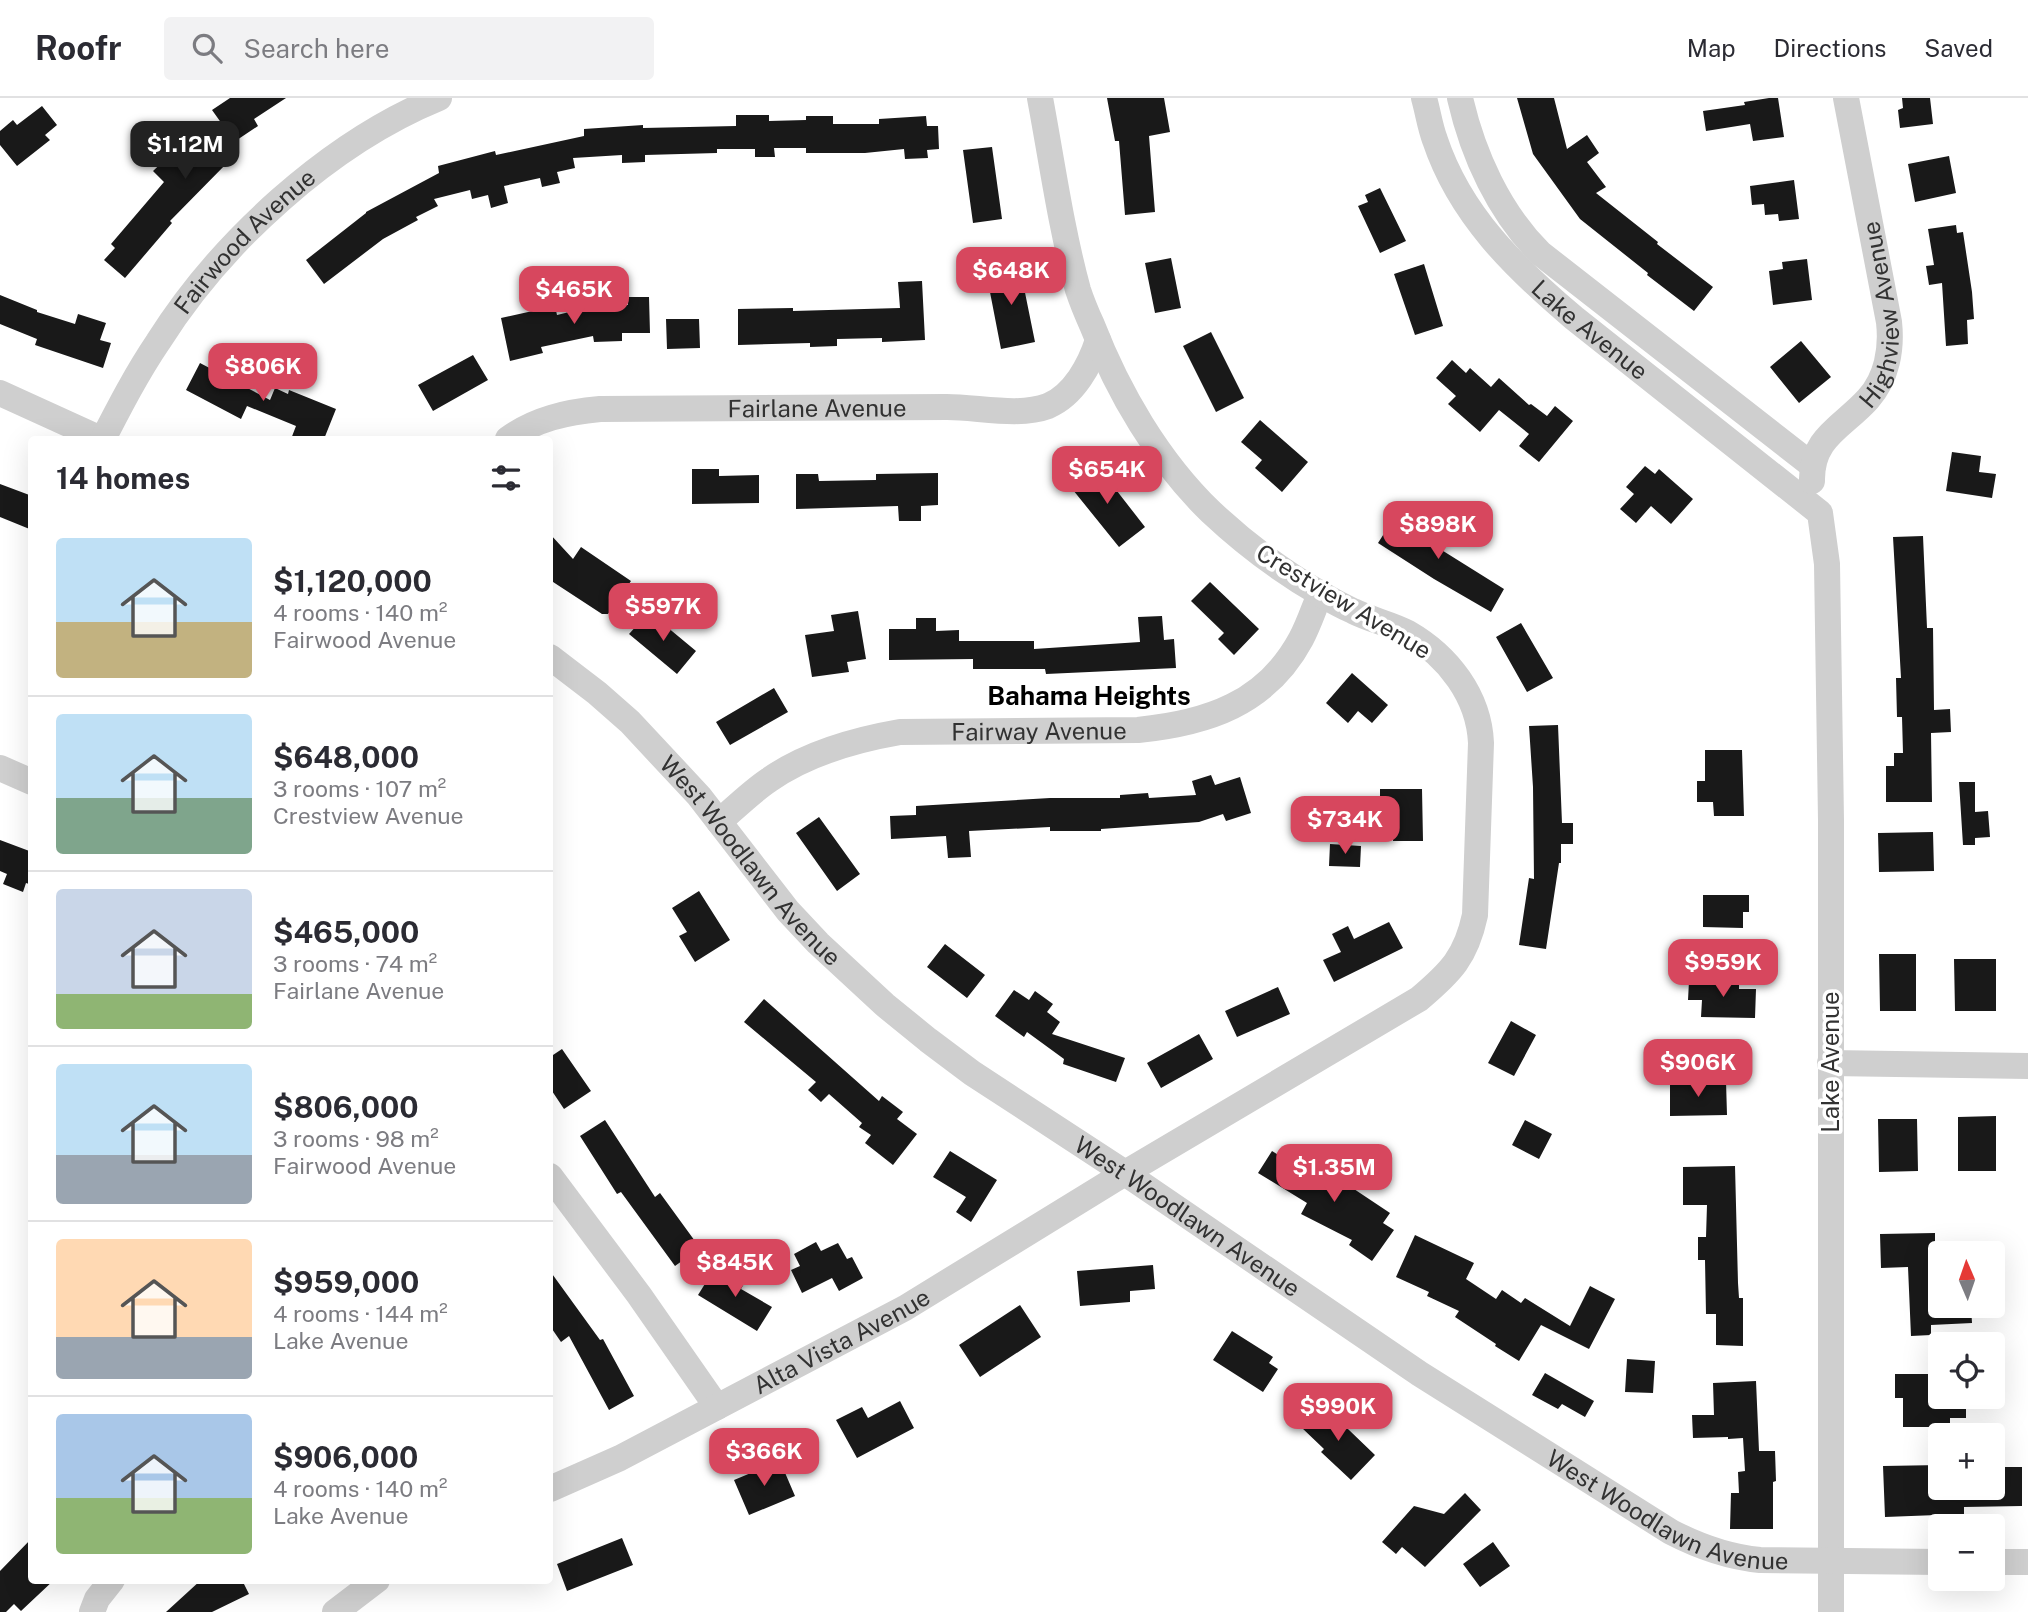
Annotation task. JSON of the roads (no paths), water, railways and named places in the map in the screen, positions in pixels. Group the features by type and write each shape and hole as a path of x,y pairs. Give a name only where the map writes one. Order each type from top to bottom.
{"street":[{"name":"Fairwood Avenue","path":"104,436 158,341 210,271 240,239 294,189 336,156 392,121 439,98"},
{"name":"Crestview Avenue","path":"1040,98 1079,292 1098,340 1133,410 1163,456 1209,510 1279,568 1354,612 1407,633 1443,661 1464,685 1472,699 1480,727 1475,915 1472,931 1462,954 1447,975 1419,999 1125,1173"},
{"name":"Lake Avenue","path":"1424,98 1434,139 1459,193 1475,219 1507,257 1539,289 1574,318 1820,513"},
{"name":"Lake Avenue","path":"1460,98 1472,142 1486,173 1507,213 1527,240 1540,253 1813,466 1812,484 1820,513 1827,564 1831,820 1831,1612"},
{"name":"Highview Avenue","path":"1813,466 1819,446 1875,390 1884,374 1891,340 1846,98"},
{"name":"Fairlane Avenue","path":"513,436 557,415 600,409 954,407 1028,411 1049,406 1069,390 1085,371 1098,340"},
{"path":"0,393 95,436"},
{"name":"Fairway Avenue","path":"719,822 759,787 790,767 870,737 900,732 1138,730 1197,721 1222,712 1242,702 1276,674 1301,638 1320,594"},
{"name":"West Woodlawn Avenue","path":"553,659 630,722 699,796 788,911 885,1006 972,1073 1125,1173 1420,1374 1671,1532 1702,1547 1736,1558 1760,1560 1928,1562"},
{"path":"0,768 28,780"},
{"path":"1830,1063 2028,1066"},
{"name":"Alta Vista Avenue","path":"553,1488 620,1458 905,1308 1125,1173"},
{"path":"553,1181 639,1295 717,1407"},
{"path":"2005,1562 2028,1562"},
{"path":"92,1612 97,1599 109,1584"},
{"path":"335,1612 372,1584"}],"district":[{"name":"Bahama Heights","path":"1089,695"}]}
